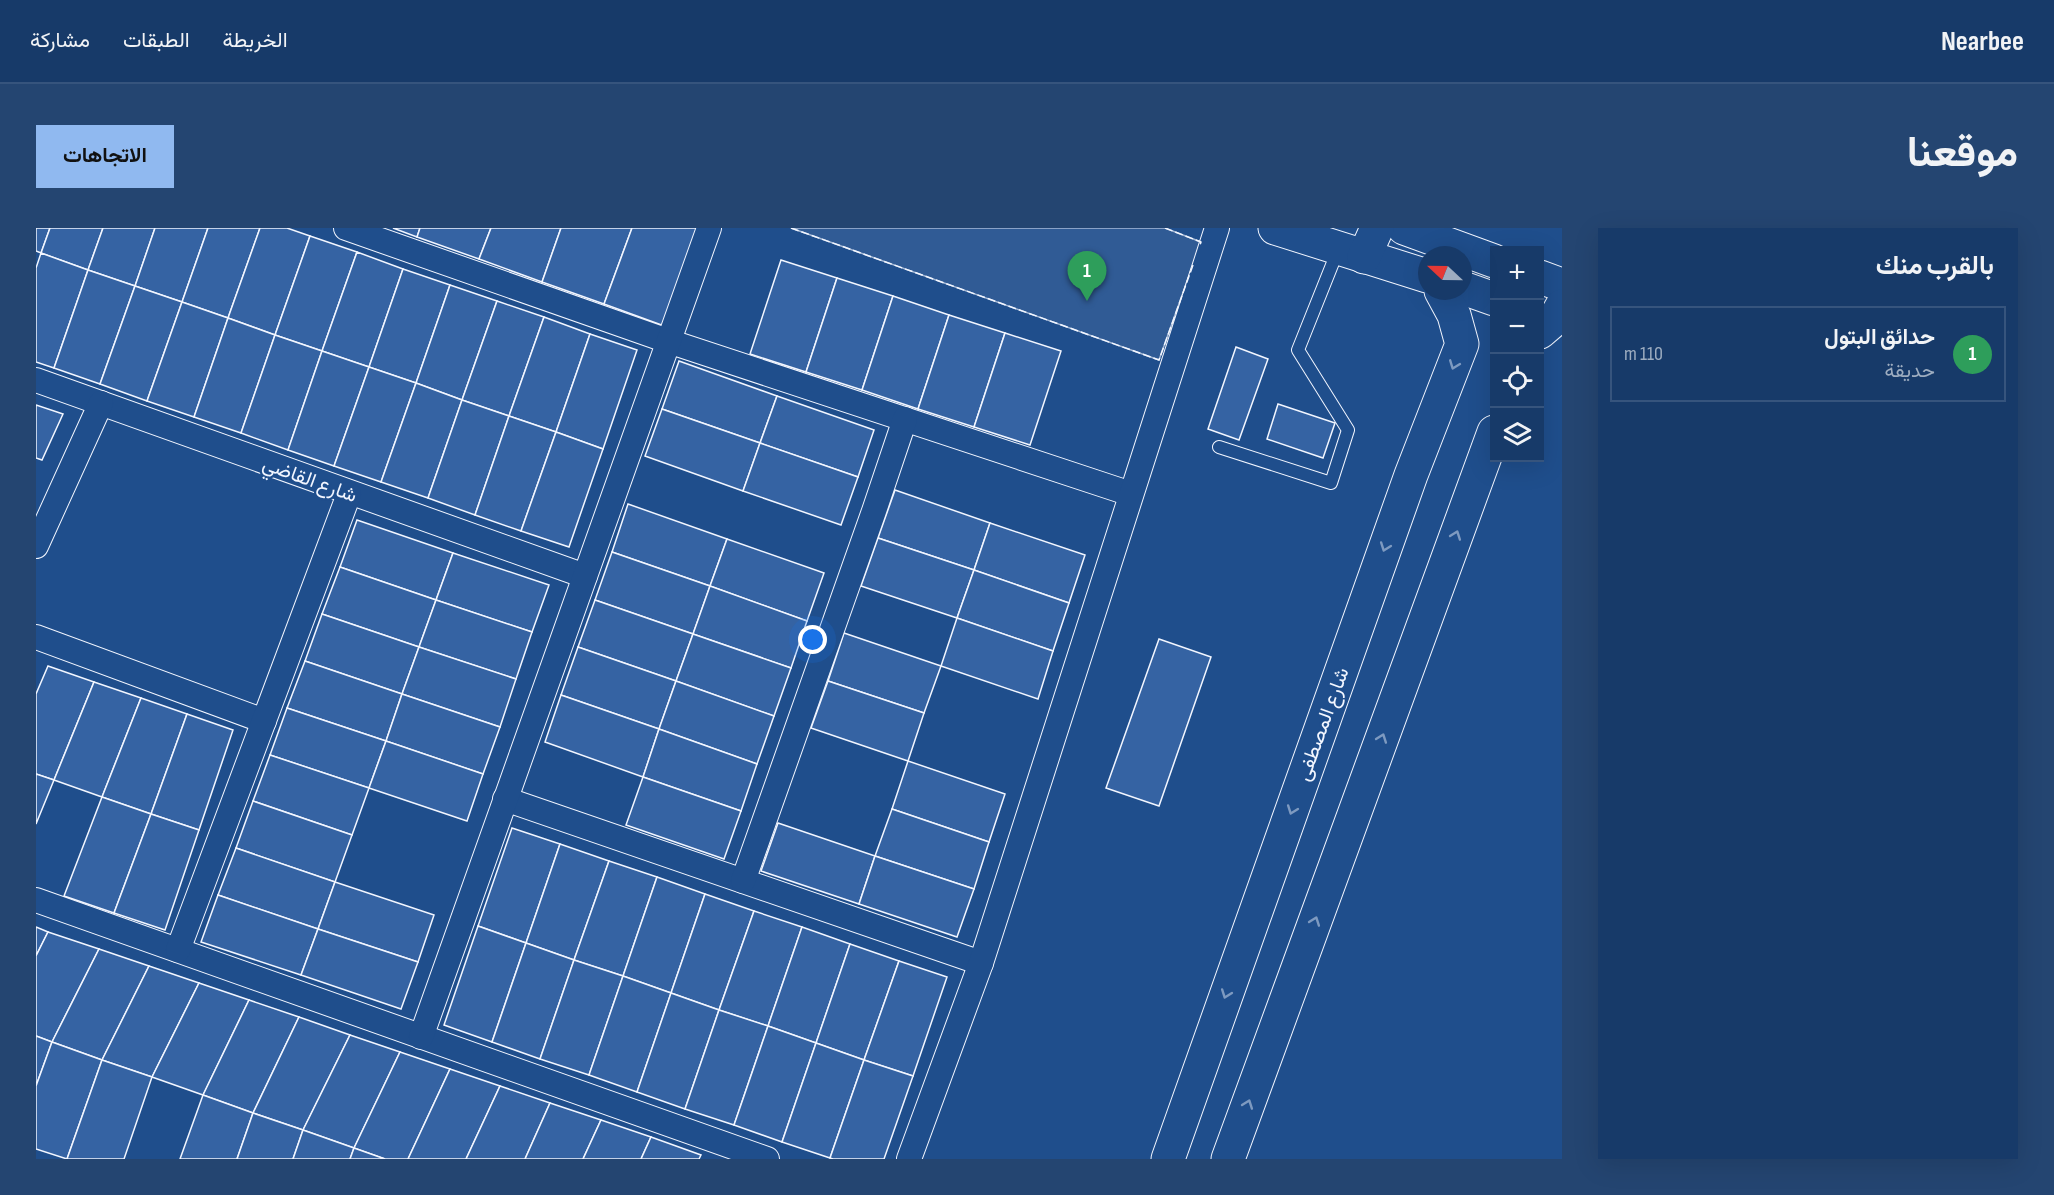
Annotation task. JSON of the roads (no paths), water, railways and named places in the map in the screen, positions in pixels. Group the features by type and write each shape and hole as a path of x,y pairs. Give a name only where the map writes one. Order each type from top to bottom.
{"street":[{"path":"346,228 668,341 1131,494"},
{"path":"421,1036 709,228"},
{"path":"909,1159 981,963 1217,228"},
{"path":"1275,228 1360,245 1418,272"},
{"path":"1404,228 1490,260"},
{"path":"1544,279 1562,285"},
{"path":"1472,291 1490,298"},
{"name":"شارع المصطفى","path":"1168,1159 1407,486 1462,344 1454,315 1446,300"},
{"name":"شارع القاضي","path":"36,380 349,494 585,576"},
{"path":"36,546 101,403"},
{"path":"743,881 905,418"},
{"path":"1228,1159 1490,443"},
{"path":"178,950 349,494"},
{"path":"36,637 264,721"},
{"path":"505,800 981,963"},
{"path":"36,900 767,1159"}],"lane":[{"path":"1219,447 1331,483 1348,430 1298,350 1360,245"}],"place":[{"name":"حدائق البتول","path":"1087,301"}]}
